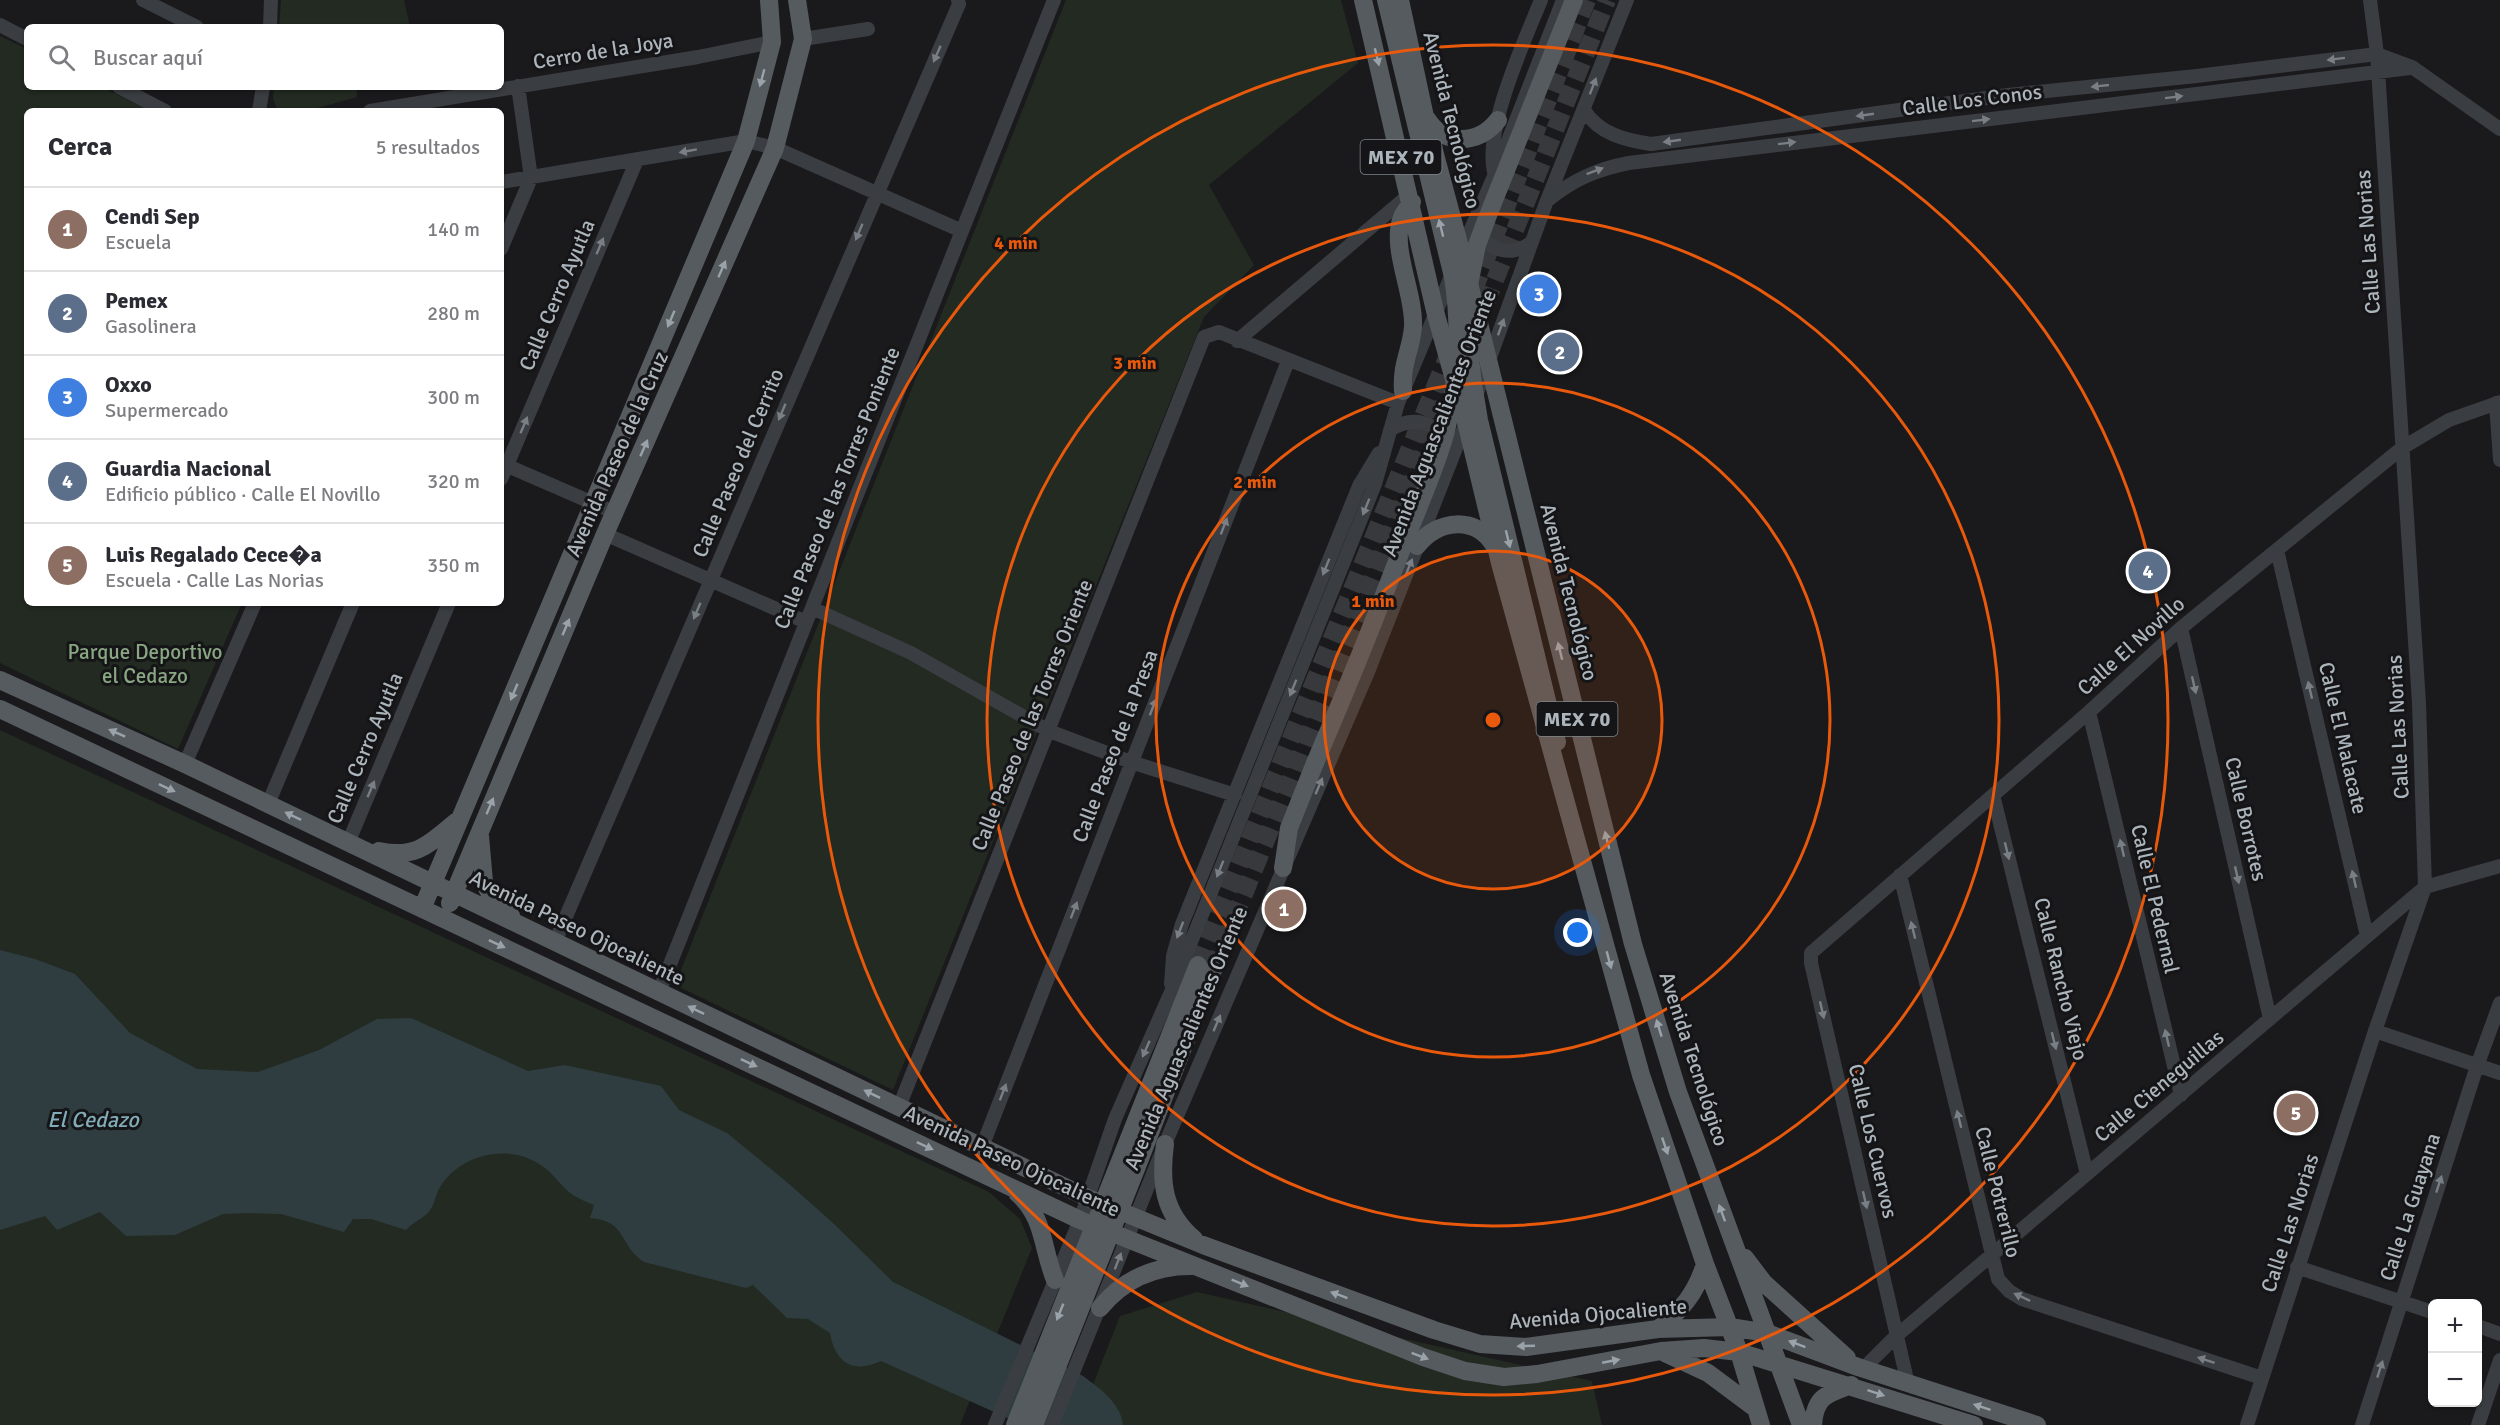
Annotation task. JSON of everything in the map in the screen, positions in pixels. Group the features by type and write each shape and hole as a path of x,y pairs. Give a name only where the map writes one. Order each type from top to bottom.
{"main road":[{"name":"Avenida Paseo de la Cruz","path":"422,909 746,141 772,42 769,0"},
{"name":"Avenida Paseo de la Cruz","path":"444,919 605,534 775,148 803,39 797,0"},
{"name":"MEX 70","path":"1363,0 1411,198 1436,315 1466,422 1497,551 1641,1075 1705,1264 1739,1352 1758,1416"},
{"path":"1283,867 1289,828 1380,606 1445,434 1454,393 1457,322 1453,277 1386,0"},
{"name":"Avenida Tecnológico","path":"1400,0 1425,117 1461,250 1633,944 1678,1092 1801,1425"},
{"path":"1568,809 1557,742 1479,420 1468,339 1467,290 1471,267 1484,227 1574,0"},
{"path":"1425,117 1436,130 1461,140 1486,132 1498,120"},
{"path":"1400,397 1403,365 1412,337 1413,314 1399,243 1401,218 1411,198"},
{"path":"1417,546 1437,528 1454,524 1480,531 1493,543 1497,551"},
{"name":"Avenida Paseo Ojocaliente","path":"0,680 184,764 1134,1218"},
{"name":"Avenida Paseo Ojocaliente","path":"0,709 1080,1220 1126,1239"},
{"path":"353,845 395,855 410,854 423,849 460,818"},
{"path":"480,829 484,882 490,894 520,925"},
{"name":"Avenida Aguascalientes Oriente","path":"1015,1425 1205,968 1136,1169 1034,1425"},
{"path":"1165,1144 1162,1179 1167,1203 1185,1231 1203,1245"},
{"path":"1004,1184 1023,1197 1036,1216 1055,1280"},
{"name":"Avenida Ojocaliente","path":"1134,1218 1434,1330 1480,1344 1526,1347 1658,1329 1730,1327 1767,1333 1860,1368 2037,1425"},
{"name":"Avenida Ojocaliente","path":"1126,1239 1423,1357 1465,1371 1504,1377 1537,1374 1661,1351 1704,1348 1739,1352 1777,1362 1974,1425"},
{"path":"1732,1240 1764,1283 1860,1368"},
{"path":"1658,1329 1689,1301 1699,1284 1705,1264"},
{"path":"1097,1315 1118,1289 1142,1275 1165,1267 1202,1268"},
{"path":"1661,1351 1708,1373 1758,1416"},
{"path":"1813,1425 1814,1411 1819,1401 1827,1394 1851,1385"}],"street":[{"path":"143,0 191,24"},
{"path":"270,24 271,0"},
{"name":"Calle Paseo del Cerrito","path":"555,942 875,193 959,3 958,0"},
{"name":"Calle Paseo de las Torres Poniente","path":"659,992 1054,0"},
{"path":"1495,174 1491,147 1498,120 1519,54 1541,0"},
{"name":"Avenida Aguascalientes Oriente","path":"995,1424 1080,1220 1115,1119 1171,992 1375,484 1400,397 1495,174 1563,0"},
{"name":"Calle Las Norias","path":"2247,1425 2375,1031 2425,887 2419,704 2377,54 2370,0"},
{"name":"Avenida Aguascalientes Oriente","path":"1052,1425 1153,1172 1368,672 1466,422 1546,203 1627,1"},
{"path":"0,26 24,38"},
{"path":"803,39 868,29"},
{"name":"Cerro de la Joya","path":"504,88 698,57 772,42"},
{"name":"Calle Los Conos","path":"1584,110 1591,121 1604,130 1631,141 1651,144 2008,95 2197,76 2377,54 2412,67 2500,129"},
{"name":"Calle Los Conos","path":"1546,203 1564,187 1588,173 1629,163 2412,67"},
{"path":"504,242 531,178 518,86"},
{"path":"124,90 159,108"},
{"path":"260,108 262,90"},
{"name":"Cerro de la Joya","path":"388,108 494,90"},
{"path":"2008,95 2011,116"},
{"path":"504,182 746,141 775,148 962,231"},
{"name":"Calle Cerro Ayutla","path":"504,464 637,160"},
{"path":"1400,397 1288,361 1238,341 1411,198"},
{"path":"1476,216 1481,236 1492,246 1512,251 1532,242"},
{"name":"Calle Paseo de las Torres Oriente","path":"899,1107 1204,337 1219,332 1238,341"},
{"name":"Calle Paseo de la Presa","path":"982,1147 1288,361"},
{"path":"2498,403 2500,459"},
{"name":"Calle El Novillo","path":"1811,953 2089,712 2181,628 2402,448 2449,420 2498,403"},
{"path":"1389,434 1405,422 1429,424 1446,439 1450,460"},
{"name":"Avenida Aguascalientes Oriente","path":"1171,992 1171,968 1177,939 1359,486 1389,434"},
{"path":"504,464 616,513"},
{"path":"605,534 806,622"},
{"name":"Calle El Malacate","path":"2277,550 2367,936"},
{"path":"184,764 254,606"},
{"path":"268,804 352,606"},
{"name":"Calle Cerro Ayutla","path":"353,845 448,606"},
{"path":"812,608 911,653 1049,731 1131,762 1235,795"},
{"name":"Calle Borrotes","path":"2181,628 2270,1019"},
{"name":"Calle El Pedernal","path":"2089,712 2181,1095"},
{"name":"Calle Rancho Viejo","path":"1993,795 2087,1174"},
{"name":"Calle Cieneguillas","path":"1860,1368 2425,887 2500,866"},
{"name":"Calle Potrerillo","path":"1900,875 1998,1279 2009,1291 2022,1299 2262,1378"},
{"name":"Calle Los Cuervos","path":"1811,953 1814,975 1908,1384"},
{"name":"Calle La Guayana","path":"2362,1425 2477,1066 2500,1003"},
{"path":"2375,1031 2500,1073"},
{"path":"1115,1119 1115,1146 1117,1158 1122,1166 1137,1175 1153,1172"},
{"path":"2297,1267 2428,1310"},
{"path":"1047,1299 1061,1287 1080,1288 1091,1296 1097,1315"},
{"path":"2482,1327 2500,1334"},
{"path":"2478,1425 2500,1360"}],"green space":[{"path":"281,0 404,0 409,24 279,24"},
{"path":"1066,0 1341,0 1358,63 1209,185 1254,265 1204,317 893,1090 675,985"},
{"name":"Parque Deportivo el Cedazo","path":"0,36 24,48 24,90 108,90 144,108 24,108 24,606 241,606 178,749 0,663"},
{"path":"274,90 356,90 357,97 316,108 279,108 276,107"},
{"path":"0,730 989,1192 1020,1219 1032,1248 960,1425 0,1425"},
{"path":"1197,1292 1592,1381 1602,1425 1077,1425 1120,1316"}],"water":[{"name":"El Cedazo","path":"0,950 35,959 75,974 130,1033 197,1069 258,1072 319,1050 377,1019 411,1018 528,1071 565,1065 661,1086 679,1110 727,1133 788,1183 893,1282 1083,1376 1114,1403 1123,1425 1023,1425 881,1361 862,1366 847,1363 836,1352 830,1333 808,1319 787,1318 753,1285 746,1288 644,1262 611,1224 590,1218 594,1205 573,1195 539,1164 513,1154 484,1156 458,1168 447,1177 427,1214 406,1230 371,1219 353,1219 344,1232 281,1214 248,1213 223,1214 175,1235 126,1236 100,1212 57,1230 45,1216 0,1230"}],"tunnel":[{"path":"1473,292 1587,0"},
{"path":"1475,330 1607,0"},
{"path":"1198,965 1451,348"},
{"path":"1213,970 1449,391"}],"place":[{"name":"Oxxo","path":"1539,294"},
{"name":"Pemex","path":"1560,352"},
{"name":"Guardia Nacional","path":"2148,571"},
{"name":"Cendi Sep","path":"1284,909"},
{"name":"Luis Regalado Cece�a","path":"2296,1113"}]}
